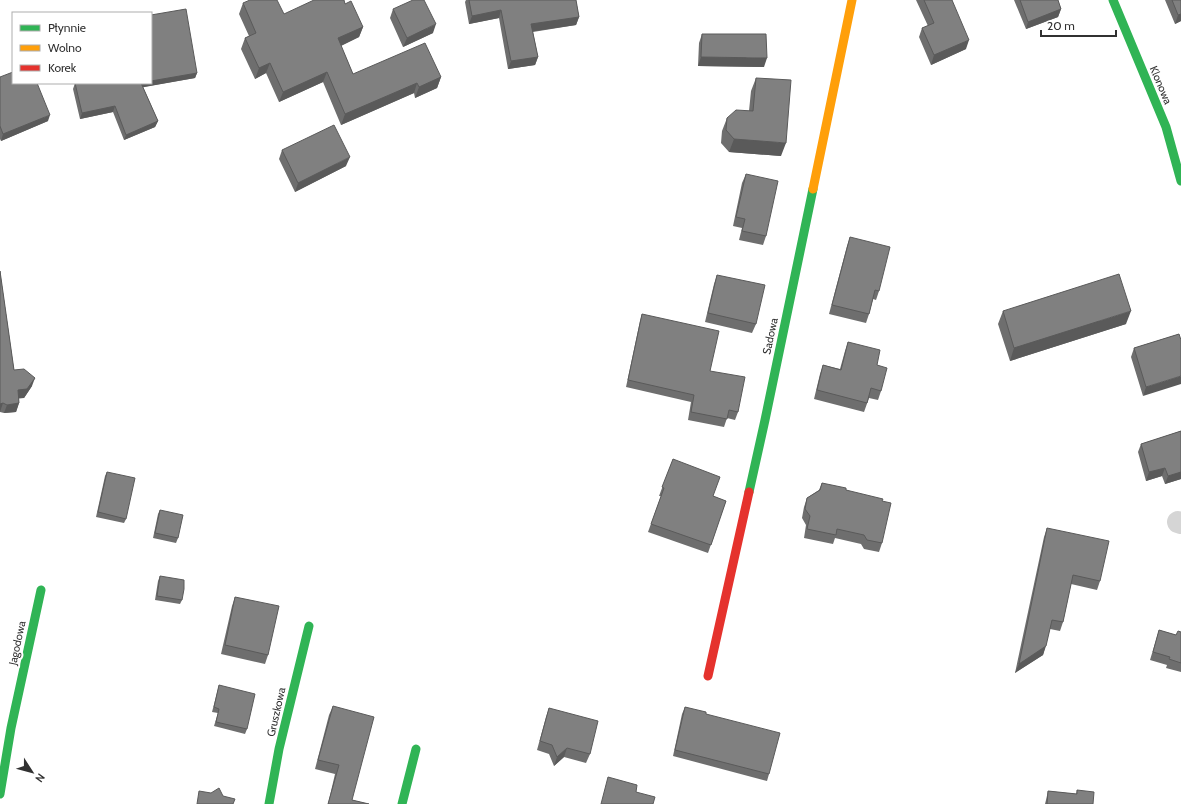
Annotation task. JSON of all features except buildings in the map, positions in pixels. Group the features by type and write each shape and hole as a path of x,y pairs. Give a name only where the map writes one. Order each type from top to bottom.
{"street":[{"name":"Sadowa","path":"708,676 767,412 852,0"},
{"name":"Klonowa","path":"1113,0 1166,127 1181,181"},
{"name":"Jagodowa","path":"0,794 11,728 40,590"},
{"name":"Gruszkowa","path":"269,804 279,749 309,626"},
{"path":"402,804 416,749"}],"traffic: fast":[{"path":"1113,0 1166,127 1181,181"},
{"path":"749,492 813,189"},
{"path":"0,794 11,728 41,590"},
{"path":"269,804 279,749 309,626"},
{"path":"402,804 416,749"}],"traffic: slow":[{"path":"813,189 852,0"}],"traffic: jam":[{"path":"708,676 749,492"}]}
